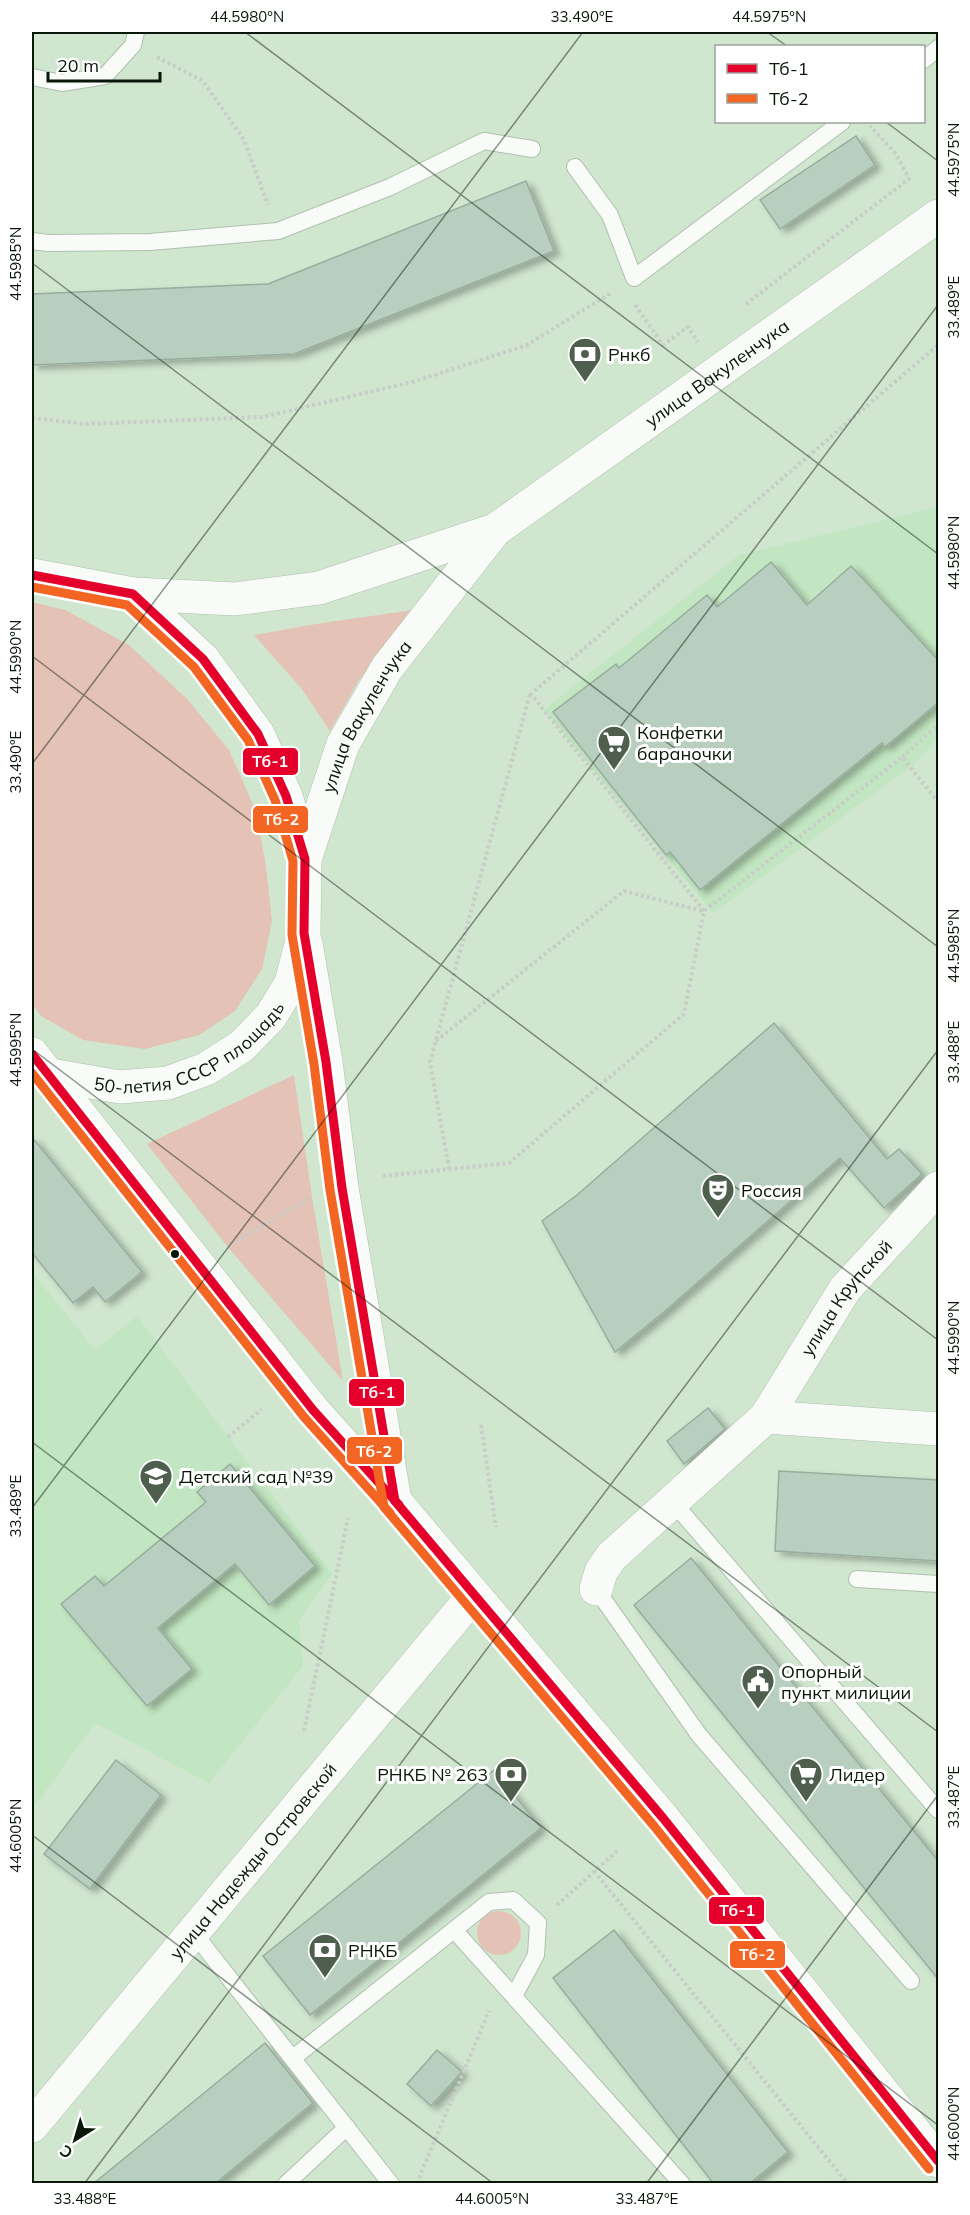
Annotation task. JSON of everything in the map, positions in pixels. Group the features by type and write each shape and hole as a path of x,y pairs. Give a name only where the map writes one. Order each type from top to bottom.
{"main road":[{"name":"улица Вакуленчука","path":"305,859 343,744 381,677 495,530 939,216"},
{"name":"улица Вакуленчука","path":"133,594 235,599 319,588 495,530"},
{"path":"32,575 133,594"},
{"name":"50-летия СССР площадь","path":"41,1064 120,1087 168,1083 206,1069 242,1046 271,1016 291,984 304,933 305,859 286,796 258,734 203,659 133,594"},
{"path":"304,933 326,1062 342,1188 395,1501"},
{"path":"41,1064 198,1267 314,1410 395,1501 663,1818 939,2161"},
{"name":"улица Крупской","path":"596,1589 601,1572 611,1557 766,1417 845,1289 939,1188"},
{"path":"766,1417 939,1429"},
{"name":"улица Надежды Островской","path":"32,2126 473,1596"}],"lane":[{"path":"32,77 62,83 105,76 134,38"},
{"path":"925,59 939,48"},
{"path":"575,167 610,215 628,282 841,123"},
{"path":"32,241 48,243 150,242 278,231 390,187 484,141 532,149"},
{"path":"672,1501 939,1810"},
{"path":"857,1579 939,1584"},
{"path":"596,1589 699,1735 911,1982"},
{"path":"293,2058 489,1902 513,1900 538,1923 536,1955 514,1996"},
{"path":"453,1930 682,2184"},
{"path":"193,1932 391,2184"},
{"path":"286,2184 347,2127"}],"path":[{"path":"134,38 203,81 244,140 278,231"},
{"path":"744,306 909,179 896,154 866,123"},
{"path":"32,418 85,424 264,417 416,381 527,345 628,282 663,345 688,327 698,342 707,335"},
{"path":"449,1169 430,1062 531,694 939,345"},
{"path":"531,694 704,911"},
{"path":"383,1176 509,1164 684,1014 704,911 939,725"},
{"path":"902,756 939,802"},
{"path":"436,1041 624,891 704,911"},
{"path":"227,1246 312,1197"},
{"path":"228,1437 262,1409"},
{"path":"481,1425 496,1527"},
{"path":"304,1731 348,1518"},
{"path":"594,1871 848,2184"}],"shaded area":[{"path":"938,507 938,738 914,764 713,913 544,710 739,555"},
{"path":"32,602 65,610 129,645 187,699 229,750 256,811 266,866 272,921 262,969 235,1011 199,1035 145,1049 83,1040 41,1016 32,1004"},
{"path":"413,610 359,680 330,731 301,688 254,635 322,623"},
{"path":"294,1075 343,1381 227,1246 147,1144"},
{"name":"Детский сад №39","path":"32,1272 95,1350 137,1316 332,1574 299,1621 303,1666 209,1783 95,1723 32,1810"},
{"path":"499,1911 514,1918 521,1933 514,1948 499,1955 484,1948 477,1933 484,1918"}],"building":[{"path":"856,136 875,165 780,229 760,200"},
{"path":"526,181 554,251 294,354 32,365 32,294 268,284"},
{"path":"771,562 807,605 851,566 939,661 939,702 885,747 882,743 700,890 670,852 666,855 553,712 616,664 619,668 707,595 717,607"},
{"path":"774,1023 887,1159 899,1149 922,1174 884,1208 840,1158 615,1352 542,1221 577,1195"},
{"path":"32,1137 142,1272 105,1302 93,1287 73,1303 32,1253"},
{"path":"708,1408 725,1429 684,1464 667,1441"},
{"path":"230,1464 315,1566 269,1605 235,1564 158,1628 192,1669 147,1706 61,1604 95,1576 104,1586 206,1502 197,1492"},
{"path":"779,1471 939,1480 939,1561 775,1551"},
{"path":"691,1558 939,1862 939,1980 634,1605"},
{"path":"116,1760 161,1795 90,1889 44,1854"},
{"path":"494,1770 541,1828 310,2015 263,1956"},
{"path":"614,1930 788,2152 749,2184 714,2184 553,1978"},
{"path":"265,2043 313,2103 215,2184 93,2184"},
{"path":"437,2050 462,2072 431,2106 407,2084"}],"transit line":[{"name":"Тб-1","path":"32,575 133,594 203,659 258,734 286,796 305,859 304,933 326,1062 342,1188 395,1501 663,1818 938,2161"},
{"name":"Тб-2","path":"32,587 127,605 194,667 248,740 275,800 293,861 292,935 314,1064 330,1190 384,1507 654,1826 929,2169"},
{"name":"Тб-1","path":"32,1054 313,1410 399,1505"},
{"name":"Тб-2","path":"32,1073 304,1417 390,1513"}],"place":[{"name":"Рнкб","path":"585,383"},
{"name":"Конфетки бараночки","path":"614,771"},
{"name":"Россия","path":"718,1219"},
{"name":"Детский сад №39","path":"156,1505"},
{"name":"Опорный пункт милиции","path":"758,1710"},
{"name":"РНКБ № 263","path":"511,1803"},
{"name":"Лидер","path":"806,1803"},
{"name":"РНКБ","path":"325,1979"}]}
